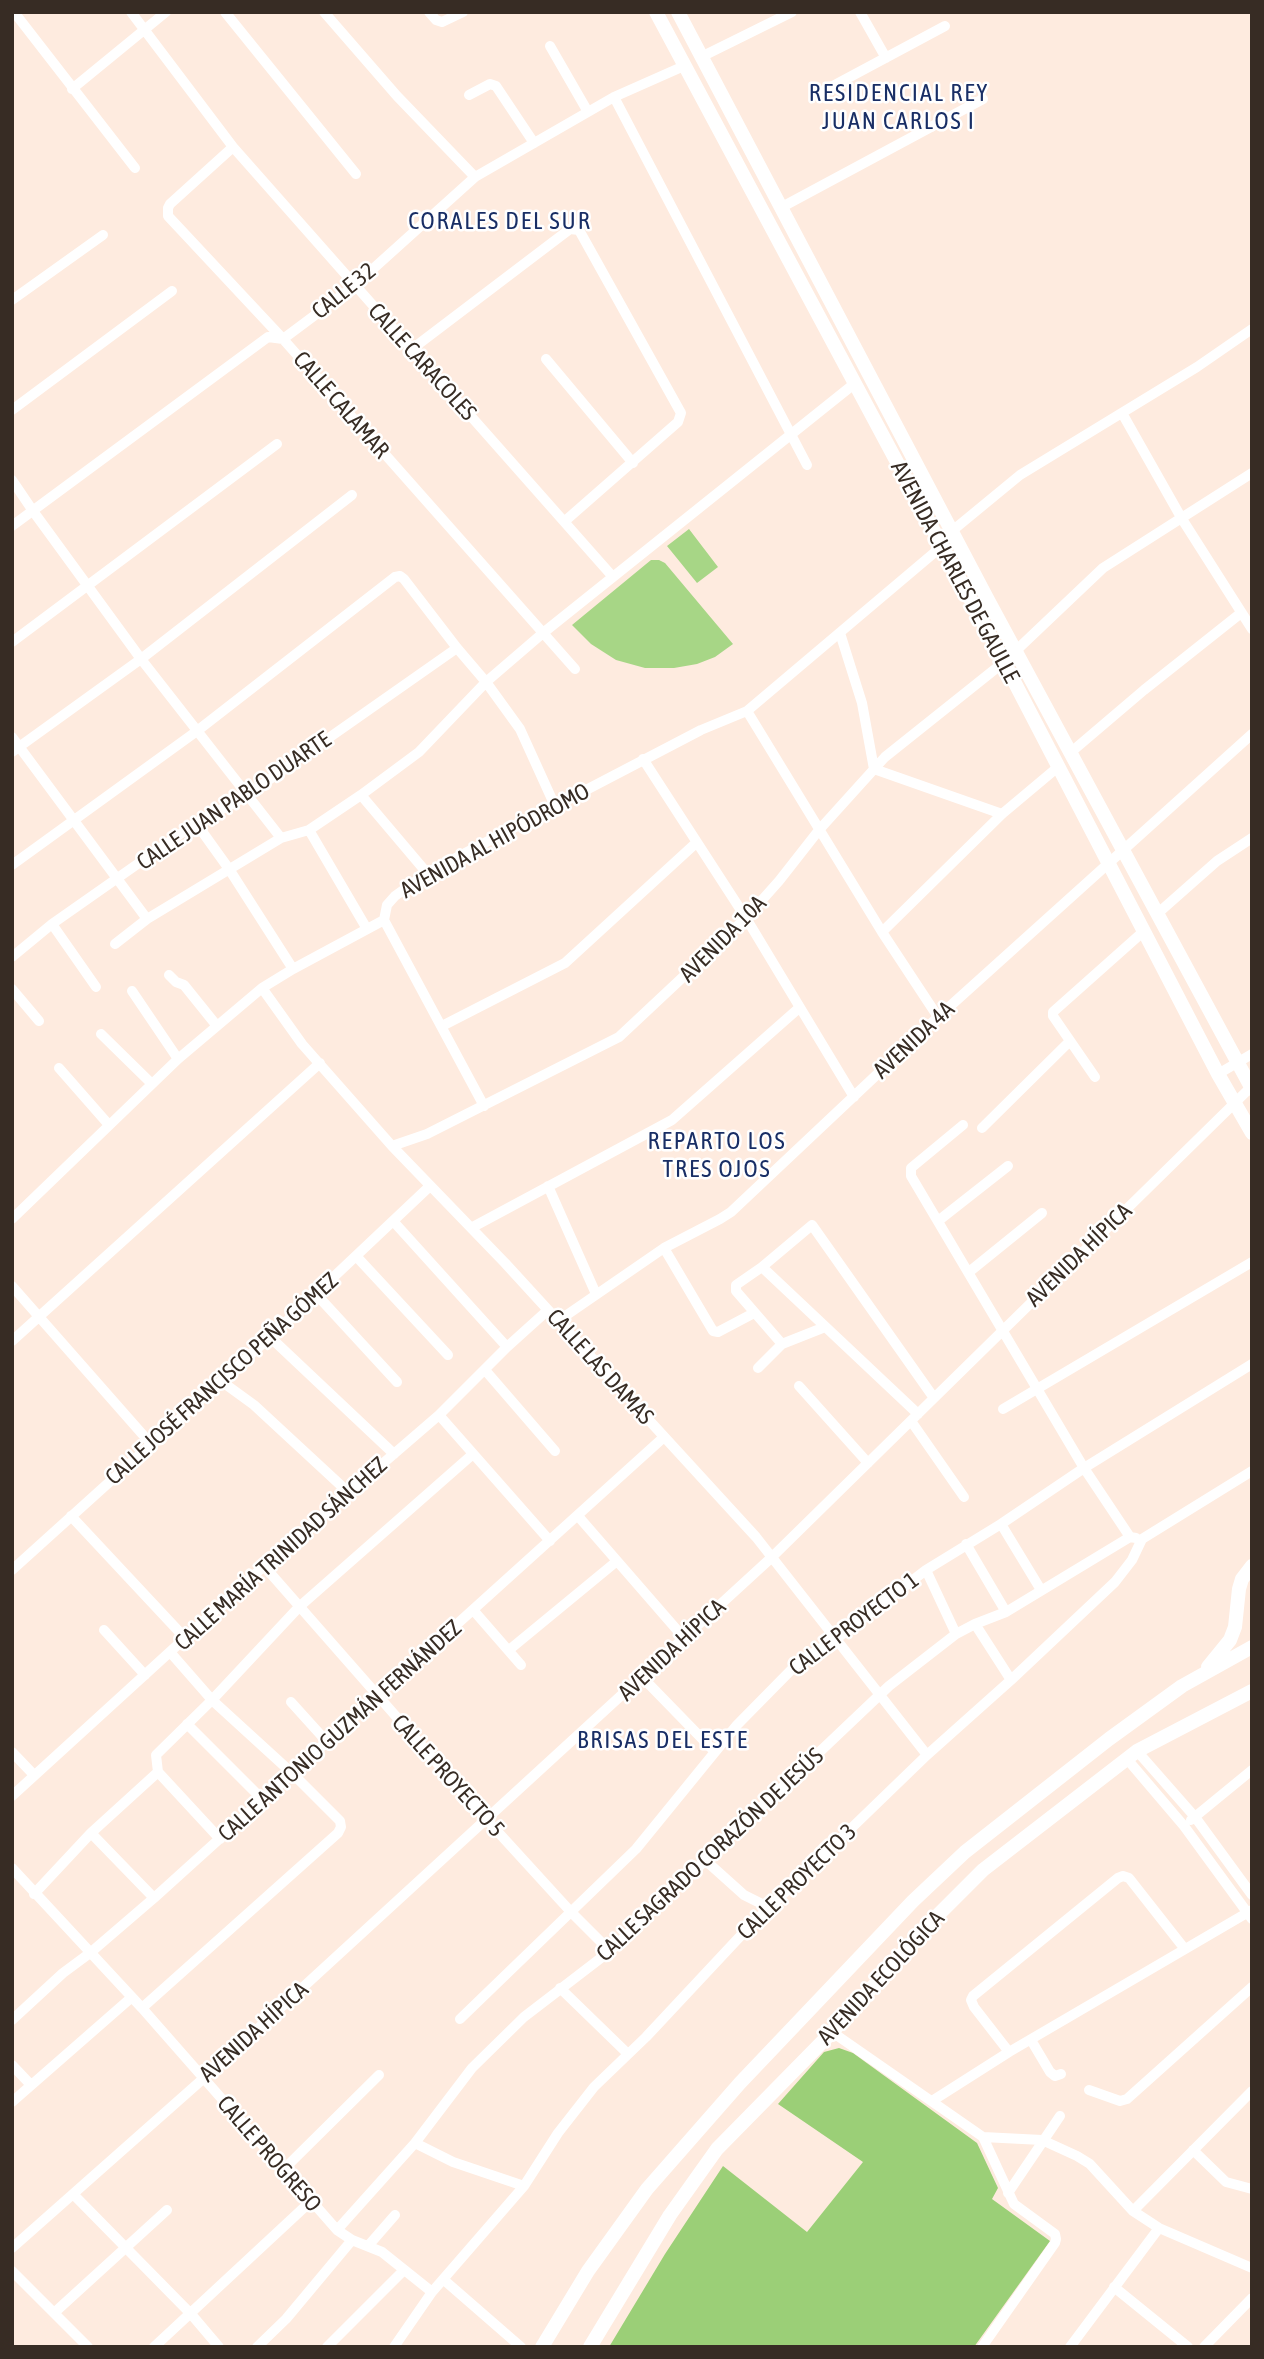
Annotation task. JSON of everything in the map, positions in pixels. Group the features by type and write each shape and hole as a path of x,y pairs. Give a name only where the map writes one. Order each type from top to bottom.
{"main road":[{"name":"AVENIDA CHARLES DE GAULLE","path":"656,12 1004,663 1218,1074 1252,1133"},
{"name":"AVENIDA CHARLES DE GAULLE","path":"678,12 1070,753 1251,1088"},
{"path":"1200,1676 1230,1640 1239,1588 1252,1566"},
{"path":"542,2347 587,2271 647,2189 740,2083 913,1901 965,1852 1109,1739 1182,1686 1252,1647"},
{"name":"AVENIDA ECOLÓGICA","path":"590,2347 670,2215 717,2149 832,2032 933,1920 983,1870 1132,1755 1252,1691"}],"street":[{"path":"14,12 135,167"},
{"name":"CALLE CARACOLES","path":"131,12 233,147 613,577"},
{"path":"72,89 166,12"},
{"path":"225,12 356,174"},
{"path":"324,12 397,96 475,177"},
{"path":"429,12 442,23 463,12"},
{"path":"701,57 792,12"},
{"path":"860,12 886,58"},
{"path":"818,94 945,26"},
{"path":"550,46 588,112"},
{"name":"CALLE 32","path":"12,526 268,337 283,339 354,286 475,177 614,97 684,66"},
{"path":"469,95 490,84 496,86 534,143"},
{"path":"614,97 807,465"},
{"path":"782,207 983,99"},
{"name":"CALLE CALAMAR","path":"233,147 170,204 167,212 171,221 283,339 575,669"},
{"path":"412,349 570,229 579,230 681,413 678,422 565,522"},
{"path":"12,300 103,235"},
{"path":"12,410 172,291"},
{"path":"952,531 1011,481 1197,367 1252,329"},
{"path":"546,359 633,463"},
{"path":"115,944 147,919 281,838 309,830 419,752 486,682 542,633 854,384"},
{"path":"1122,413 1182,519 1252,629"},
{"path":"12,642 277,444"},
{"name":"AVENIDA 10A","path":"392,1146 427,1135 619,1037 746,918 819,830 885,757 1004,663 1103,568 1252,473"},
{"path":"12,480 141,659 281,838"},
{"path":"147,919 74,819 15,745 141,659 352,495"},
{"name":"AVENIDA AL HIPÓDROMO","path":"12,1219 178,1059 262,988 384,920 387,905 395,896 427,873 643,759 747,711 941,547"},
{"path":"12,865 197,731 395,577 404,579 520,729 555,806"},
{"path":"1070,753 1241,613"},
{"path":"840,633 862,703 874,769 1002,814"},
{"name":"CALLE JUAN PABLO DUARTE","path":"12,957 52,924 196,823 246,796 457,648"},
{"path":"747,711 882,932 938,1017"},
{"name":"AVENIDA 4A","path":"558,1321 664,1248 731,1212 938,1017 1252,734"},
{"path":"643,759 746,918 854,1097"},
{"path":"882,932 1002,814 1058,767"},
{"path":"361,795 427,873"},
{"path":"196,823 293,969"},
{"path":"309,830 368,929"},
{"path":"1157,914 1217,861 1252,838"},
{"path":"442,1026 565,964 696,843"},
{"path":"384,920 484,1106"},
{"path":"52,924 96,986"},
{"path":"1095,1077 1053,1016 1053,1012 1144,931"},
{"path":"169,975 184,985 216,1027"},
{"name":"CALLE LAS DAMAS","path":"262,988 302,1044 392,1146 548,1310 755,1537 927,1755"},
{"path":"12,989 39,1021"},
{"path":"132,991 178,1059"},
{"path":"471,1228 672,1120 799,1008"},
{"path":"101,1034 152,1084"},
{"path":"982,1128 1070,1041"},
{"path":"1218,1074 1252,1054"},
{"path":"12,1341 320,1063"},
{"path":"59,1068 109,1125"},
{"name":"AVENIDA HÍPICA","path":"12,2248 204,2078 771,1559 1251,1088"},
{"path":"963,1125 911,1168 911,1176 1084,1468 1130,1537 1142,1539"},
{"path":"938,1221 1008,1166"},
{"name":"CALLE JOSÉ FRANCISCO PEÑA GÓMEZ","path":"12,1570 270,1337 430,1186"},
{"path":"548,1186 596,1294"},
{"path":"969,1272 1042,1213"},
{"path":"393,1221 507,1348"},
{"path":"782,1344 736,1288 812,1225 934,1398"},
{"path":"664,1248 713,1332 718,1332 754,1313"},
{"path":"356,1256 448,1355"},
{"path":"1003,1409 1252,1262"},
{"path":"762,1267 914,1418 964,1497"},
{"path":"12,1286 151,1444"},
{"path":"316,1294 397,1382"},
{"name":"CALLE MARÍA TRINIDAD SÁNCHEZ","path":"12,1796 264,1566 439,1415 548,1310"},
{"path":"758,1368 782,1344 825,1327"},
{"path":"270,1337 394,1454"},
{"name":"CALLE PROYECTO 1","path":"460,2019 636,1849 737,1725 800,1661 836,1639 926,1570 1252,1364"},
{"path":"485,1370 555,1451"},
{"path":"221,1381 254,1405 348,1492"},
{"path":"799,1386 868,1463"},
{"path":"439,1415 550,1541"},
{"name":"CALLE ANTONIO GUZMÁN FERNÁNDEZ","path":"12,2020 155,1898 664,1437"},
{"path":"220,1839 158,1772 156,1755 299,1607 473,1454"},
{"name":"CALLE PROYECTO 3","path":"394,2347 432,2292 524,2186 558,2133 594,2087 747,1929 927,1755 1115,1582 1132,1560 1142,1539 1252,1471"},
{"path":"71,1516 185,1638"},
{"path":"578,1516 684,1638"},
{"path":"1001,1524 1041,1590"},
{"name":"CALLE SAGRADO CORAZÓN DE JESÚS","path":"337,2230 415,2143 472,2068 523,2017 610,1951 906,1671 956,1634 1006,1612 1130,1537"},
{"path":"966,1544 1006,1612"},
{"path":"509,1650 617,1561"},
{"name":"CALLE PROYECTO 5","path":"264,1566 487,1820 610,1951"},
{"path":"926,1570 956,1634"},
{"path":"474,1611 521,1665"},
{"path":"975,1624 1011,1680"},
{"path":"104,1630 145,1675"},
{"path":"142,2008 338,1833 341,1827 341,1821 212,1700 170,1652"},
{"path":"642,1677 715,1752"},
{"path":"291,1702 328,1743"},
{"path":"187,1724 263,1800"},
{"path":"12,1752 34,1774"},
{"path":"1132,1755 1195,1816 1252,1895"},
{"path":"932,2101 1184,1948 1250,1914 1132,1755"},
{"path":"1184,1826 1252,1770"},
{"path":"34,1894 91,1833 158,1772"},
{"path":"91,1833 155,1898"},
{"path":"705,1860 744,1895 770,1908"},
{"name":"CALLE PROGRESO","path":"12,1868 142,2008 337,2230 352,2240 382,2252 432,2292"},
{"path":"1009,2052 974,2007 971,2000 973,1996 1118,1878 1129,1878 1184,1948"},
{"path":"1089,2090 1120,2101 1127,2099 1252,1987"},
{"path":"560,1988 628,2054"},
{"path":"12,2102 132,1997"},
{"path":"832,2032 983,2137 1014,2204 1055,2234 1055,2243 982,2347"},
{"path":"1031,2040 1050,2072 1055,2076 1062,2074"},
{"path":"12,2065 31,2085"},
{"path":"283,2170 379,2075"},
{"path":"1133,2211 1252,2091"},
{"path":"1008,2193 1060,2116"},
{"path":"983,2137 1042,2140 1090,2164 1133,2211 1159,2228 1252,2268"},
{"path":"415,2143 453,2162 524,2186"},
{"path":"1193,2150 1226,2182 1252,2189"},
{"path":"74,2194 191,2314 219,2347"},
{"path":"154,2347 310,2202"},
{"path":"54,2313 167,2210"},
{"path":"368,2246 395,2215"},
{"path":"1070,2347 1159,2228"},
{"path":"257,2347 286,2319 352,2240"},
{"path":"327,2347 404,2270"},
{"path":"12,2271 88,2347"},
{"path":"444,2280 521,2347"},
{"path":"1114,2287 1188,2347"},
{"path":"1204,2347 1252,2298"}],"green space":[{"path":"689,529 718,567 697,583 667,546"},
{"path":"651,560 665,563 733,644 715,657 697,664 674,668 645,668 616,660 591,644 572,625"},
{"path":"839,2048 853,2053 977,2143 998,2188 992,2199 1050,2241 974,2347 609,2347 665,2254 723,2166 807,2232 863,2162 778,2104 824,2052"}],"district":[{"name":"RESIDENCIAL REY JUAN CARLOS I","path":"899,107"},
{"name":"CORALES DEL SUR","path":"500,221"},
{"name":"REPARTO LOS TRES OJOS","path":"717,1155"},
{"name":"BRISAS DEL ESTE","path":"663,1740"}]}
